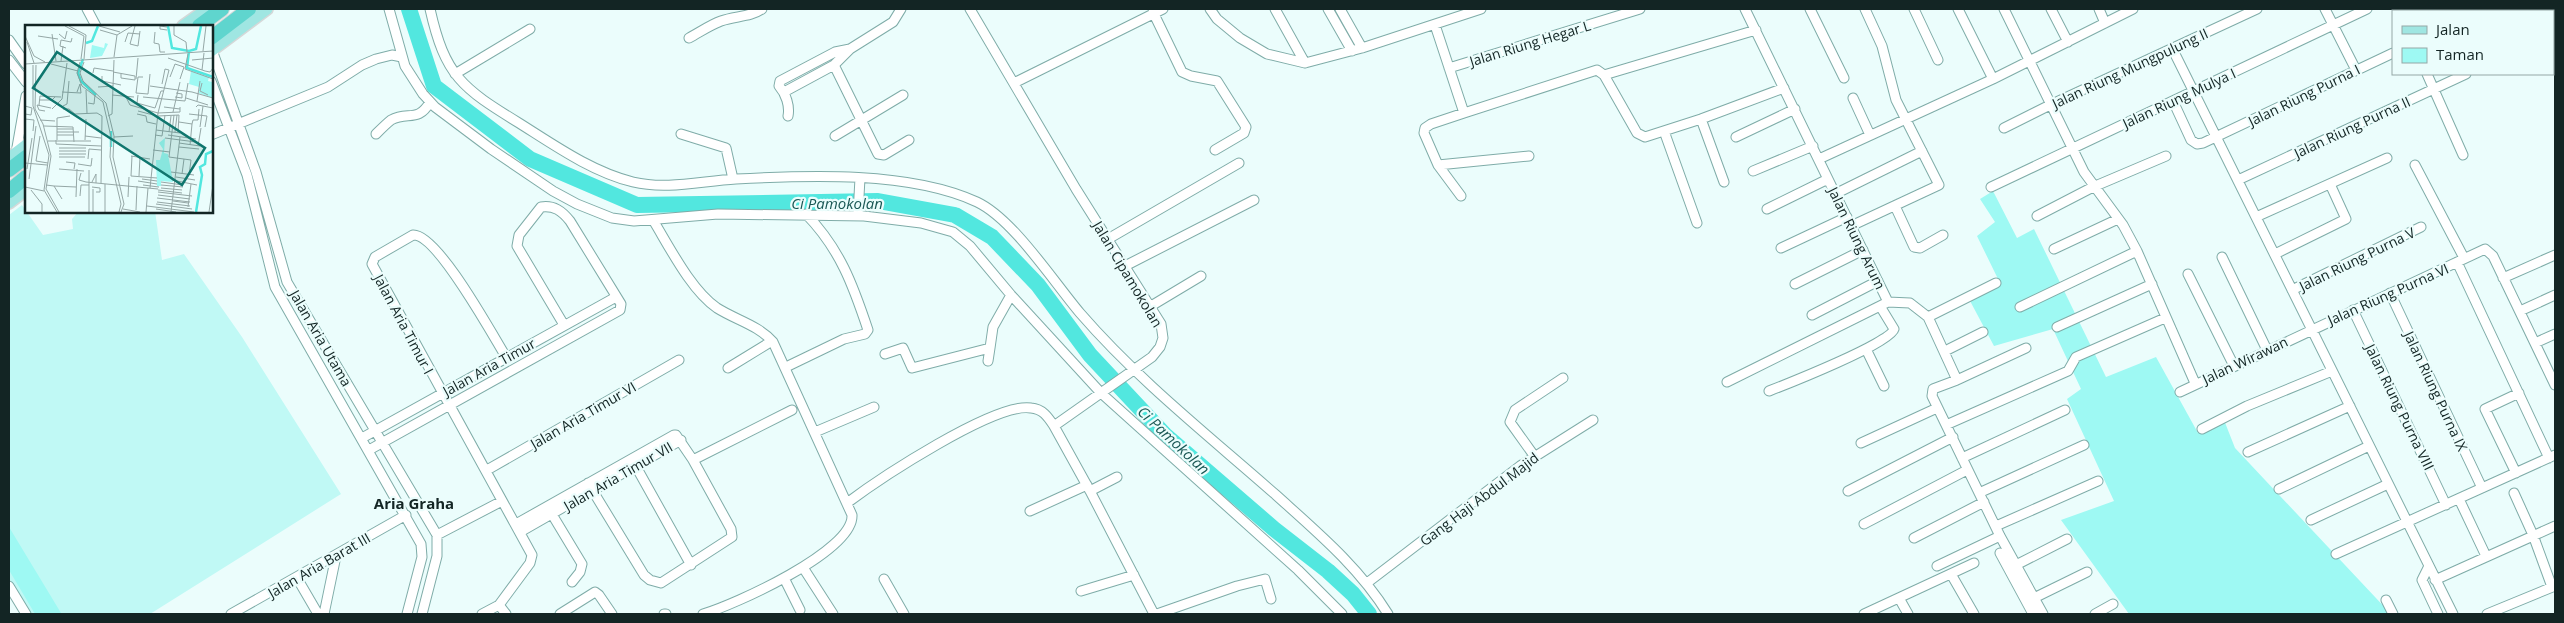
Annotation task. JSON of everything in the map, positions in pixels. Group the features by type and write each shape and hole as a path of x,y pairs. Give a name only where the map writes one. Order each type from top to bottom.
{"highway":[{"path":"199,19 222,9"},
{"path":"212,46 250,9"},
{"path":"9,170 17,156"}],"main road":[{"path":"212,46 267,9"},
{"path":"185,25 199,19"},
{"path":"17,156 25,146"},
{"path":"9,203 21,191"}],"street":[{"path":"87,9 95,25"},
{"path":"389,9 402,57 413,81 430,102 491,149 578,204 621,220 653,220 718,214 858,212 921,223 953,232 970,246 1011,295 1105,391 1298,570 1342,614"},
{"path":"430,9 441,49 455,74 468,89 554,145 615,176 632,182 666,186 732,179 860,182 947,192 981,204 994,212 1010,228 1132,372 1315,530 1367,583 1388,614"},
{"path":"689,38 721,22 743,14 752,15 762,9"},
{"path":"784,92 834,65 850,49 892,22 901,9"},
{"name":"Jalan Cipamokolan","path":"970,9 1161,324 1163,338 1160,347 1152,357 1054,426"},
{"path":"1014,84 1153,12 1163,9"},
{"path":"1210,9 1217,19 1240,38 1267,54 1305,63 1362,48 1481,9"},
{"path":"1275,9 1305,63"},
{"path":"1328,9 1352,51"},
{"path":"1340,9 1362,48"},
{"name":"Jalan Riung Hegar L","path":"1449,68 1640,9"},
{"name":"Jalan Riung Arum","path":"1745,9 1878,281 1884,304 1910,303 1928,317 1958,380"},
{"path":"1810,9 1844,78"},
{"path":"1851,226 1939,185 1896,100 1882,46 1864,9"},
{"path":"1914,9 1938,60"},
{"path":"1958,9 1993,78"},
{"path":"2004,9 2072,149 2093,187 2118,219 2137,251 2195,383"},
{"path":"2051,9 2068,42"},
{"path":"2098,9 2105,23"},
{"path":"1819,159 2029,61 2132,9"},
{"name":"Jalan Riung Mungpulung II","path":"2004,128 2050,104 2257,9"},
{"path":"2325,9 2356,70"},
{"name":"Jalan Riung Mulya I","path":"1991,187 2367,9"},
{"path":"1153,12 1180,70 1191,76 1217,81 1246,127 1244,133 1215,150"},
{"path":"1435,25 1464,113"},
{"path":"455,74 530,29"},
{"path":"1604,75 1756,30"},
{"path":"9,40 25,63"},
{"name":"Jalan Aria Utama","path":"212,46 235,126 275,287 406,515 423,552 407,614"},
{"path":"2172,48 2453,614"},
{"path":"788,116 784,92 779,84 783,79 835,52 850,49"},
{"name":"Jalan Riung Purna I","path":"2173,101 2191,140 2197,144 2216,137 2392,52"},
{"path":"212,135 328,87 369,62 384,56 402,57"},
{"path":"9,60 25,81"},
{"path":"834,65 860,122 880,155 909,140"},
{"path":"1461,196 1438,165 1424,133 1425,128 1431,124 1597,70 1604,75 1637,133 1644,137 1664,132 1784,88"},
{"path":"2427,75 2463,155"},
{"name":"Jalan Riung Purna II","path":"2238,180 2464,75"},
{"name":"Jalan Aria Utama","path":"212,83 235,126 256,172 287,282 437,535"},
{"path":"835,136 903,95"},
{"path":"1853,98 1870,135"},
{"path":"376,134 393,119 419,115 426,110 430,102"},
{"path":"17,156 25,103"},
{"path":"1736,137 1794,109"},
{"path":"1701,119 1724,182"},
{"path":"1664,132 1697,223"},
{"path":"681,134 726,148 732,179"},
{"path":"1753,171 1813,146"},
{"path":"1836,194 1922,151"},
{"path":"1438,165 1529,156"},
{"path":"2037,216 2093,187 2166,156"},
{"path":"2256,217 2387,158"},
{"path":"1108,239 1239,163"},
{"path":"2336,554 2446,504 2460,503 2482,488 2552,456 2518,393 2461,260 2415,165"},
{"path":"247,175 256,172"},
{"path":"1767,209 1828,179"},
{"path":"858,212 860,182"},
{"path":"2274,254 2346,219 2330,184"},
{"path":"1125,266 1254,200"},
{"path":"564,325 517,246 519,235 541,206 550,205 563,212 616,296"},
{"path":"1895,206 1914,247 1920,248 1943,235"},
{"path":"786,367 844,339 865,334 868,330 857,304 849,275 840,258 806,214"},
{"path":"1781,248 1847,217"},
{"path":"2054,248 2118,219"},
{"path":"653,220 680,264 709,301 730,315 759,329 772,341 786,367 852,515 851,526 831,547 804,569 703,614"},
{"name":"Jalan Riung Purna V","path":"2292,290 2421,227"},
{"name":"Jalan Aria Timur I","path":"442,393 372,264 377,255 413,235 426,239 461,282 506,357"},
{"name":"Jalan Riung Purna VI","path":"2311,329 2483,249 2488,250 2503,278"},
{"path":"1795,284 1863,250"},
{"path":"2020,308 2137,251"},
{"path":"2555,255 2503,278 2535,343 2553,374 2555,385"},
{"path":"2222,257 2267,350"},
{"path":"2188,274 2234,366"},
{"path":"1151,306 1201,276"},
{"path":"1812,315 1878,281"},
{"path":"275,287 287,282"},
{"path":"1928,317 1996,283"},
{"path":"2057,327 2152,284"},
{"name":"Jalan Riung Purna IX","path":"2390,293 2482,488"},
{"path":"988,361 993,327 1011,295"},
{"path":"2520,311 2555,295"},
{"name":"Jalan Aria Timur","path":"362,438 616,296 621,304 620,310 369,450"},
{"path":"1727,382 1884,304 1893,333 1866,348 1769,391"},
{"name":"Jalan Riung Purna VIII","path":"2353,310 2446,504"},
{"path":"1946,425 2068,371 2076,357 2165,318"},
{"name":"Jalan Wirawan","path":"2180,392 2195,383 2311,329"},
{"path":"1945,351 1983,332"},
{"path":"2535,343 2555,334"},
{"path":"728,368 772,341"},
{"path":"533,343 539,355"},
{"path":"885,354 903,348 912,368 990,348"},
{"path":"1866,348 1884,386"},
{"path":"2026,348 1958,380 1933,389 1932,396 2000,536 2044,614"},
{"name":"Jalan Aria Timur VI","path":"487,470 679,360"},
{"path":"2202,429 2247,406 2332,371"},
{"path":"1535,457 1510,422 1510,418 1515,410 1563,378"},
{"path":"442,393 487,470 530,550 532,559 499,605 482,614"},
{"path":"2516,473 2486,409 2518,393"},
{"path":"2248,452 2350,406"},
{"path":"815,432 874,407"},
{"path":"847,502 954,435 1001,412 1021,407 1037,409 1054,426 1155,614 1237,586 1265,579 1271,599"},
{"path":"1861,443 1937,408"},
{"path":"590,487 644,575 650,580 661,582 731,539 733,535 694,460 792,410"},
{"path":"1962,458 2065,410"},
{"name":"Gang Haji Abdul Majid","path":"1367,583 1535,457 1593,420"},
{"path":"1848,491 1952,437"},
{"name":"Jalan Aria Timur VII","path":"518,528 633,463 681,440 694,460"},
{"path":"1979,493 2084,445"},
{"path":"2279,489 2369,446"},
{"path":"633,463 691,565"},
{"path":"1864,524 1967,470"},
{"path":"1030,511 1117,477"},
{"path":"1996,526 2098,481"},
{"path":"2311,520 2388,484"},
{"path":"2487,614 2554,587 2514,493"},
{"path":"422,614 437,556 437,535 502,501"},
{"path":"1914,538 1984,502"},
{"path":"2460,503 2486,556"},
{"path":"549,510 582,564 580,572 572,582"},
{"name":"Jalan Aria Barat III","path":"235,613 406,515"},
{"path":"2435,580 2555,526"},
{"path":"1936,566 2000,536"},
{"path":"2016,565 2067,539"},
{"path":"2000,553 2033,614"},
{"path":"324,614 336,556"},
{"path":"1864,614 1974,563"},
{"path":"2427,564 2422,580 2438,614"},
{"path":"804,569 833,614"},
{"path":"2034,598 2086,572"},
{"path":"1951,574 1974,614"},
{"path":"1081,591 1134,575"},
{"path":"297,578 318,614"},
{"path":"784,578 800,610"},
{"path":"884,580 904,614"},
{"path":"9,586 26,614"},
{"path":"560,614 595,592 600,595 612,614"},
{"path":"1899,598 1908,614"},
{"path":"2386,600 2393,614"},
{"path":"2095,614 2113,604"},
{"path":"499,605 506,614"}],"shaded area":[{"path":"22,205 25,212 43,235 73,229 72,219 78,212 139,212 140,214 155,212 162,260 184,254 242,337 341,494 150,614 30,614 9,578 9,215"}],"green space":[{"path":"1993,191 2017,238 2034,229 2106,377 2156,357 2198,433 2224,420 2235,448 2391,614 2129,614 2061,520 2114,501 2067,399 2081,389 2053,329 1994,346 1969,299 2000,283 1977,236 1995,222 1980,199"},
{"path":"9,527 61,613 35,614 9,570"}],"waterway":[{"name":"Ci Pamokolan","path":"409,9 434,86 530,159 637,205 878,201 955,215 992,237 1038,285 1090,355 1165,435 1274,529 1328,571 1353,594 1369,614"}],"district":[{"name":"Aria Graha","path":"414,503"}]}
